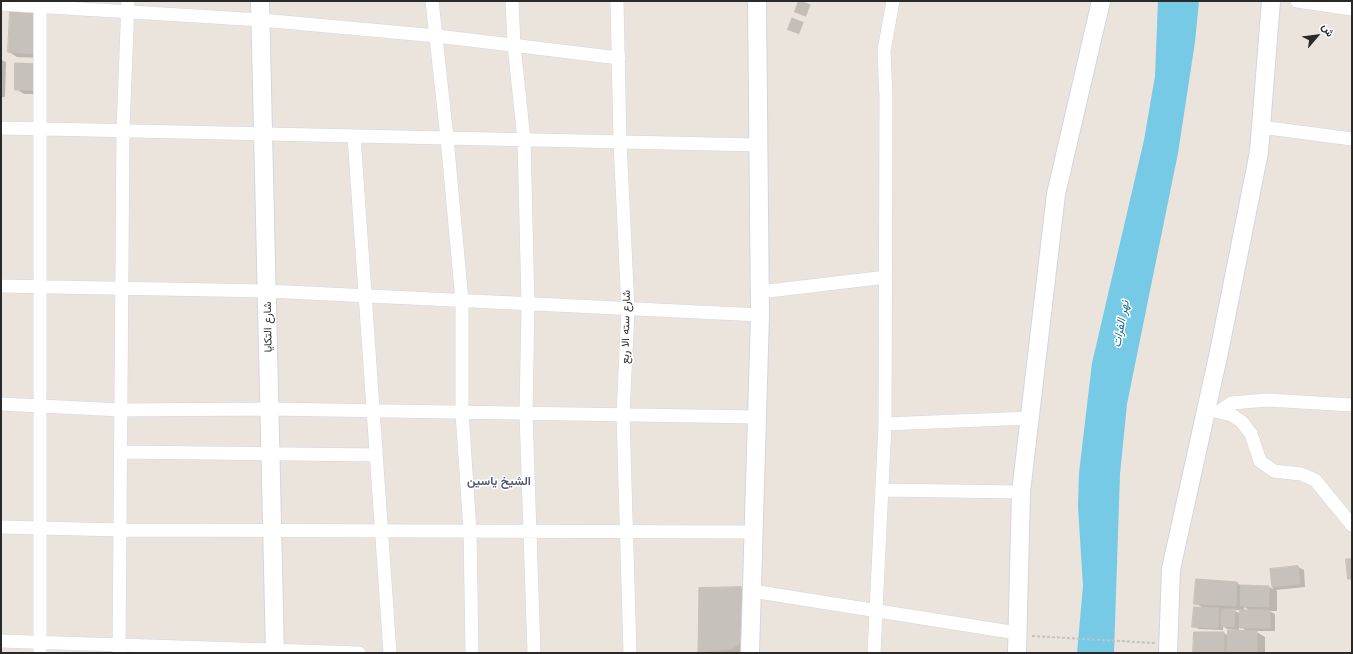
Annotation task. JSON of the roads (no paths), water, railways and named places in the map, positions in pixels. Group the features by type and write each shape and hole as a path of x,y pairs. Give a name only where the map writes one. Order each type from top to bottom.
{"street":[{"name":"شارع التكايا","path":"260,1 275,652"},
{"path":"432,1 437,36 462,300 462,413 470,530 472,653"},
{"path":"512,1 514,45 524,140 528,304 526,414 534,653"},
{"name":"شارع سته الا ربع","path":"617,1 620,142 628,309 622,415 630,653"},
{"path":"750,653 760,315 757,1"},
{"path":"874,653 885,424 886,98 884,51 893,1"},
{"path":"1017,653 1021,492 1056,194 1101,1"},
{"path":"1168,653 1171,569 1213,410 1259,152 1270,1"},
{"path":"1297,1 1352,9"},
{"path":"1,4 128,7 437,36 619,58"},
{"path":"40,6 40,648"},
{"path":"120,649 123,130 128,7"},
{"path":"1261,127 1352,139"},
{"path":"1,128 758,145"},
{"path":"354,136 390,653"},
{"path":"760,292 886,277"},
{"path":"1,286 267,291 760,315"},
{"path":"1213,410 1232,403 1267,400 1352,405"},
{"path":"1,404 121,410 269,409 757,417"},
{"path":"1213,410 1232,415 1242,422 1251,434 1260,461 1266,467 1274,471 1301,474 1315,480 1352,525"},
{"path":"885,424 1030,418"},
{"path":"121,452 376,455"},
{"path":"882,490 1021,492"},
{"path":"1,527 120,530 754,532"},
{"path":"752,591 1017,633"},
{"path":"1,641 40,648 359,653"}],"water":[{"name":"نهر الفرات","path":"1158,1 1199,1 1195,42 1178,153 1127,404 1120,474 1114,653 1077,653 1083,586 1078,507 1079,473 1092,363 1144,140 1155,76"}],"tunnel":[{"path":"793,32 805,1"}],"district":[{"name":"الشيخ ياسين","path":"499,481"}]}
